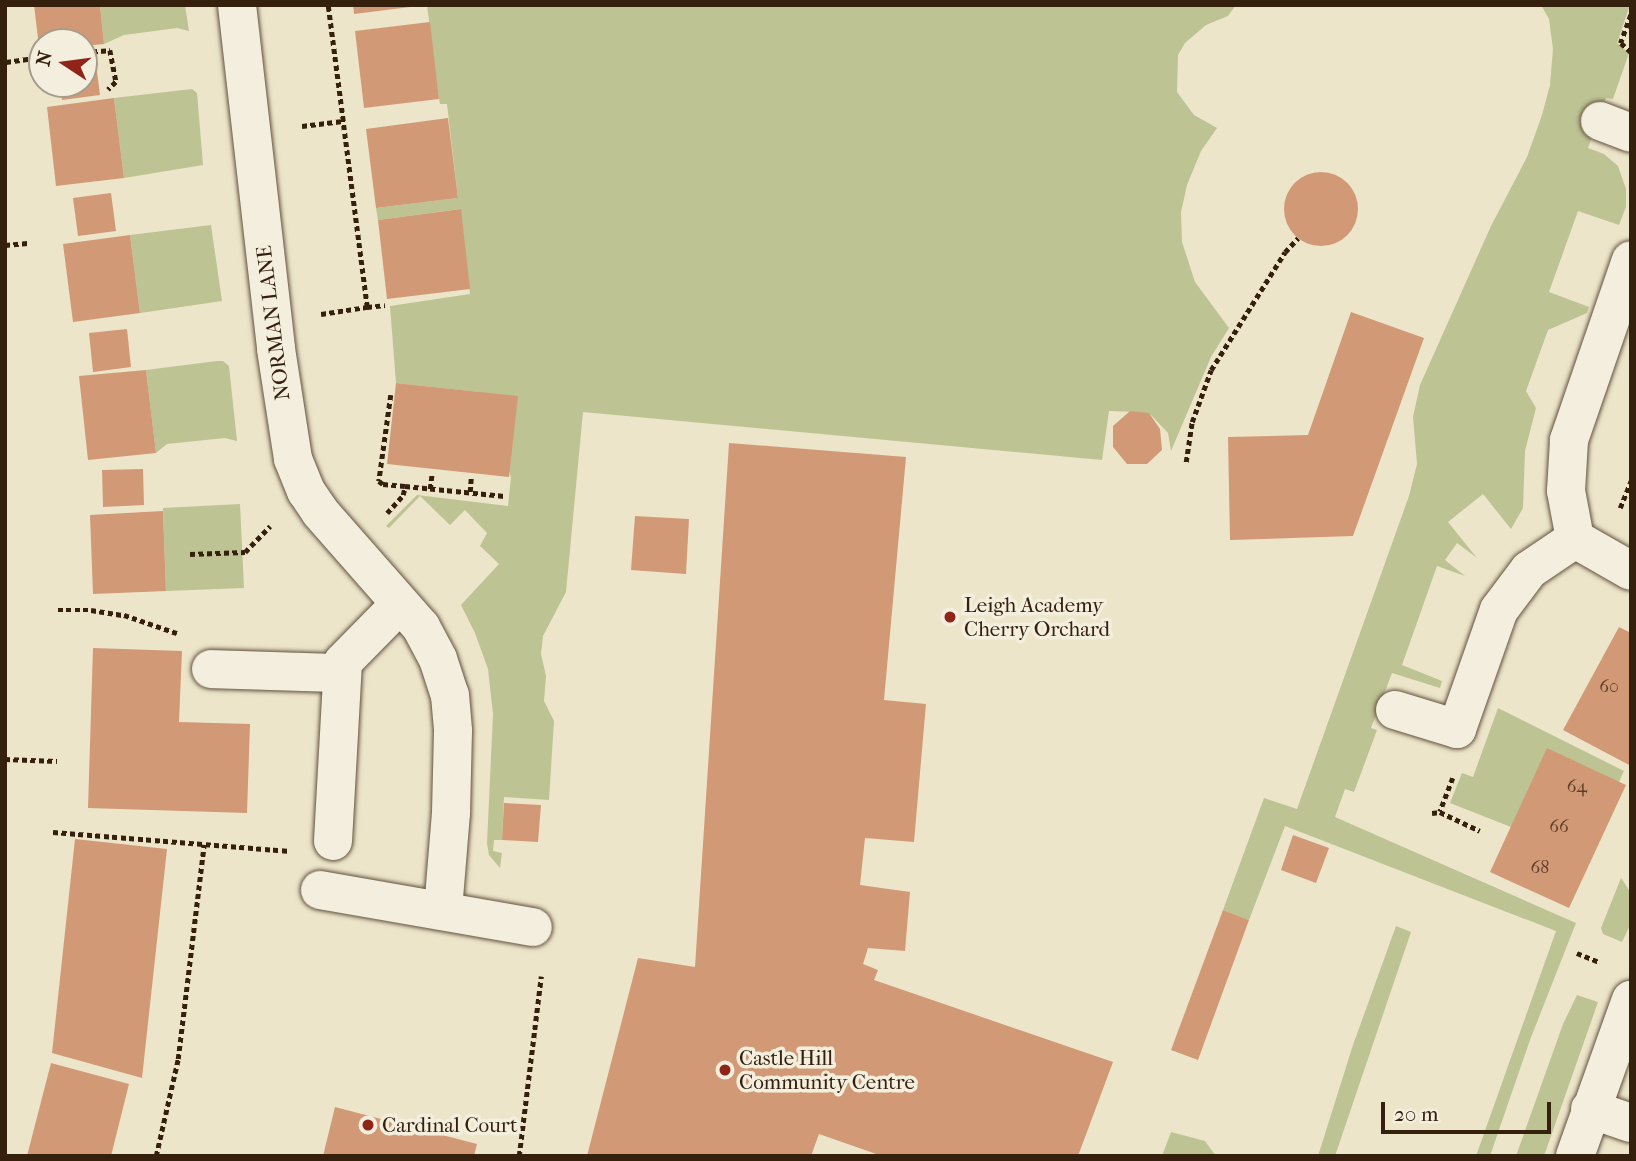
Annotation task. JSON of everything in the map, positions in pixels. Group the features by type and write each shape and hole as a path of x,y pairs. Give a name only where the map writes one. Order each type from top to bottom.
{"street":[{"name":"NORMAN LANE","path":"237,5 290,448 312,502 426,638 438,659 450,695 453,731 452,813 443,911"},
{"path":"1631,260 1569,440 1566,491 1575,539 1631,571"},
{"path":"1395,709 1457,729 1499,610 1529,570 1575,539"},
{"path":"333,841 340,673 344,659 400,604"},
{"path":"211,669 340,673"},
{"path":"320,890 533,927"},
{"path":"1575,1156 1631,1000"},
{"path":"1590,1109 1631,1123"}],"path":[{"path":"328,5 367,307"},
{"path":"1631,15 1621,43 1631,52"},
{"path":"98,51 110,50 116,70 115,83 108,90"},
{"path":"6,62 28,59"},
{"path":"292,127 343,121"},
{"path":"1186,463 1192,422 1211,370 1285,252 1298,238"},
{"path":"5,245 28,243"},
{"path":"318,314 385,305"},
{"path":"391,395 379,481 505,496"},
{"path":"430,489 432,472"},
{"path":"470,492 471,476"},
{"path":"1614,518 1631,481"},
{"path":"384,516 403,495 405,486"},
{"path":"190,554 245,552 275,520"},
{"path":"58,610 91,610 124,615 179,634"},
{"path":"5,759 57,761"},
{"path":"1432,814 1440,811"},
{"path":"53,832 203,845 178,1059 156,1156"},
{"path":"517,1091 527,1094"}],"green space":[{"path":"100,5 185,5 189,31 177,28 124,35 104,44"},
{"path":"427,5 1236,5 1228,16 1206,25 1185,43 1178,55 1177,92 1194,115 1217,128 1201,151 1187,185 1181,212 1182,242 1195,282 1229,328 1211,357 1171,451 1168,433 1151,415 1138,412 1109,411 1102,460 583,412 566,592 543,636 541,654 546,676 544,701 554,721 549,800 504,797 502,840 494,840 493,851 502,853 500,868 489,855 487,843 493,714 488,669 461,605 499,564 480,546 487,533 465,510 450,525 420,496 389,528 386,526 417,495 508,506 511,477 479,392 396,383 390,306 470,294 460,209 378,220 376,208 458,198 447,104 440,104"},
{"path":"1541,5 1630,5 1617,43 1629,53 1613,99 1606,98 1588,148 1604,154 1618,166 1626,189 1626,207 1619,225 1578,211 1549,292 1589,307 1587,313 1548,330 1526,391 1536,408 1525,451 1523,508 1511,529 1483,494 1448,522 1477,558 1457,543 1445,560 1465,576 1437,566 1402,665 1442,681 1440,688 1392,673 1371,728 1377,730 1354,792 1345,789 1335,817 1576,923 1530,1040 1490,1156 1476,1156 1556,931 1285,826 1249,920 1223,910 1264,798 1297,809 1409,496 1417,464 1413,417 1420,385 1491,226 1527,157 1542,115 1550,85 1553,49 1549,19"},
{"path":"192,89 197,93 203,165 124,178 114,98"},
{"path":"211,225 222,301 140,313 130,235"},
{"path":"223,361 229,366 237,441 225,438 167,444 156,453 146,370"},
{"path":"240,504 244,588 166,591 163,508"},
{"path":"1498,708 1624,771 1619,782 1511,827 1450,803 1462,773 1473,777"},
{"path":"1621,878 1631,893 1631,923 1622,942 1603,934 1601,928"},
{"path":"1396,926 1411,932 1335,1156 1318,1156 1353,1045"},
{"path":"1577,995 1598,1002 1544,1156 1516,1156 1563,1024"},
{"path":"1171,1132 1205,1141 1216,1156 1162,1156"}],"building":[{"path":"34,5 100,5 104,44 98,45 98,28 37,28"},
{"path":"353,5 410,5 410,7 354,14"},
{"path":"430,22 439,99 364,108 355,31"},
{"path":"114,98 124,178 56,186 47,107"},
{"path":"448,118 458,198 376,208 366,129"},
{"path":"1321,172 1342,178 1352,188 1358,209 1352,230 1342,240 1321,246 1300,240 1290,230 1284,209 1290,188 1300,178"},
{"path":"111,193 116,231 78,236 73,198"},
{"path":"461,209 470,289 387,299 378,220"},
{"path":"130,235 140,313 73,322 63,244"},
{"path":"1351,312 1424,338 1353,536 1230,540 1228,437 1308,435"},
{"path":"127,329 131,367 93,372 89,333"},
{"path":"146,370 156,453 88,460 79,376"},
{"path":"396,383 518,396 509,477 387,464"},
{"path":"1130,411 1149,413 1160,429 1162,450 1147,464 1127,464 1113,447 1113,426"},
{"path":"729,443 906,457 884,700 926,704 914,842 865,838 860,885 910,892 905,951 868,948 863,964 878,970 874,980 1113,1062 1078,1156 882,1156 819,1134 811,1156 587,1156 638,958 695,967"},
{"path":"143,469 144,505 103,507 102,470"},
{"path":"163,511 166,591 93,594 90,515"},
{"path":"635,516 689,519 686,574 631,570"},
{"path":"1619,627 1631,633 1631,766 1563,730"},
{"path":"93,648 182,651 179,722 250,724 247,813 88,808"},
{"path":"1547,748 1626,785 1569,908 1490,872"},
{"path":"504,803 541,805 538,842 502,840"},
{"path":"1293,835 1329,848 1316,883 1281,870"},
{"path":"75,839 167,849 142,1078 52,1053"},
{"path":"1223,910 1249,920 1198,1060 1171,1050"},
{"path":"51,1063 129,1084 111,1156 27,1156"},
{"name":"Cardinal Court","path":"335,1107 477,1144 474,1156 323,1156"}],"place":[{"name":"Leigh Academy Cherry Orchard","path":"950,617"},
{"name":"Castle Hill Community Centre","path":"725,1070"},
{"name":"Cardinal Court","path":"368,1125"}]}
